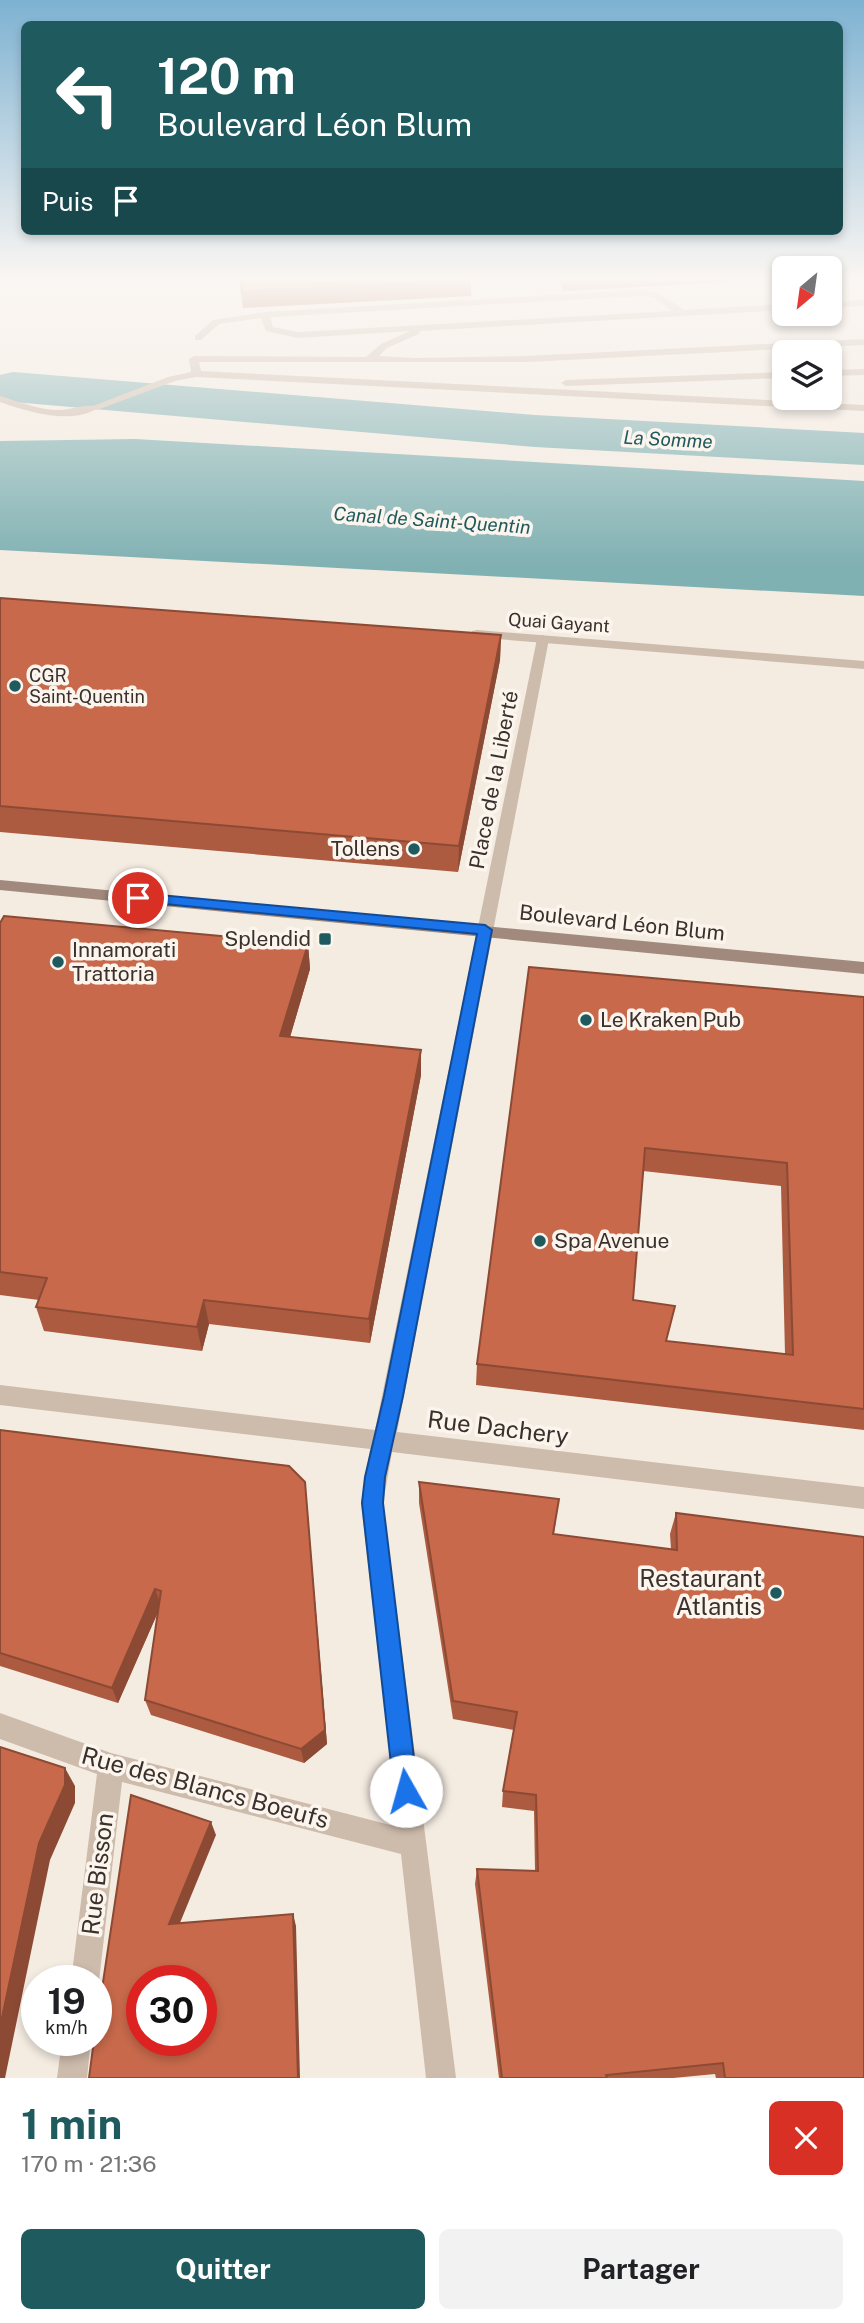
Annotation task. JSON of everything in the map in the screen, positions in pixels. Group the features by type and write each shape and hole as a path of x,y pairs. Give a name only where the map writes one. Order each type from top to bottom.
{"main road":[{"name":"Boulevard Léon Blum","path":"0,885 864,968"}],"street":[{"path":"0,399 36,411 61,413 93,408 172,379 191,375"},
{"path":"214,375 864,408"},
{"path":"433,387 772,375"},
{"name":"Quai Gayant","path":"468,634 864,665"},
{"name":"Place de la Liberté","path":"441,2078 372,1503 375,1477 543,639"},
{"name":"Rue Dachery","path":"0,1395 864,1498"},
{"name":"Rue des Blancs Boeufs","path":"0,1726 111,1766 412,1844"},
{"name":"Rue Bisson","path":"87,1965 111,1766"},
{"path":"72,2078 75,2056"}],"water":[{"name":"Canal de Saint-Quentin","path":"135,439 864,481 864,596 0,550 0,441"}],"building":[{"path":"0,598 501,635 459,846 0,806"},
{"path":"4,916 308,944 280,1036 421,1050 369,1319 204,1300 197,1327 36,1307 47,1278 0,1272 0,923"},
{"path":"529,967 864,997 864,1409 477,1364","holes":["645,1148 787,1163 793,1355 666,1341 675,1306 633,1300"]},
{"path":"0,1430 289,1466 305,1482 325,1730 301,1749 145,1700 161,1591 155,1589 112,1688 0,1653"},
{"path":"419,1482 559,1499 553,1534 677,1550 676,1513 864,1537 864,2078 725,2078 723,2063 606,2075 607,2078 502,2078 477,1869 538,1871 536,1795 503,1791 517,1712 453,1701"},
{"path":"0,1747 65,1768 65,1785 39,1843 0,2027"},
{"path":"131,1795 211,1822 169,1924 293,1914 298,2078 89,2078 92,2056 112,2056 112,1965 106,1965"}],"waterway":[{"name":"La Somme","path":"13,387 535,431 864,449"}],"place":[{"name":"CGR Saint-Quentin","path":"15,686"},
{"name":"Tollens","path":"414,849"},
{"name":"Splendid","path":"325,939"},
{"name":"Innamorati Trattoria","path":"58,962"},
{"name":"Le Kraken Pub","path":"586,1020"},
{"name":"Spa Avenue","path":"540,1241"},
{"name":"Restaurant Atlantis","path":"776,1593"}],"route":[{"path":"138,898 485,930 372,1503 406,1791"}]}
